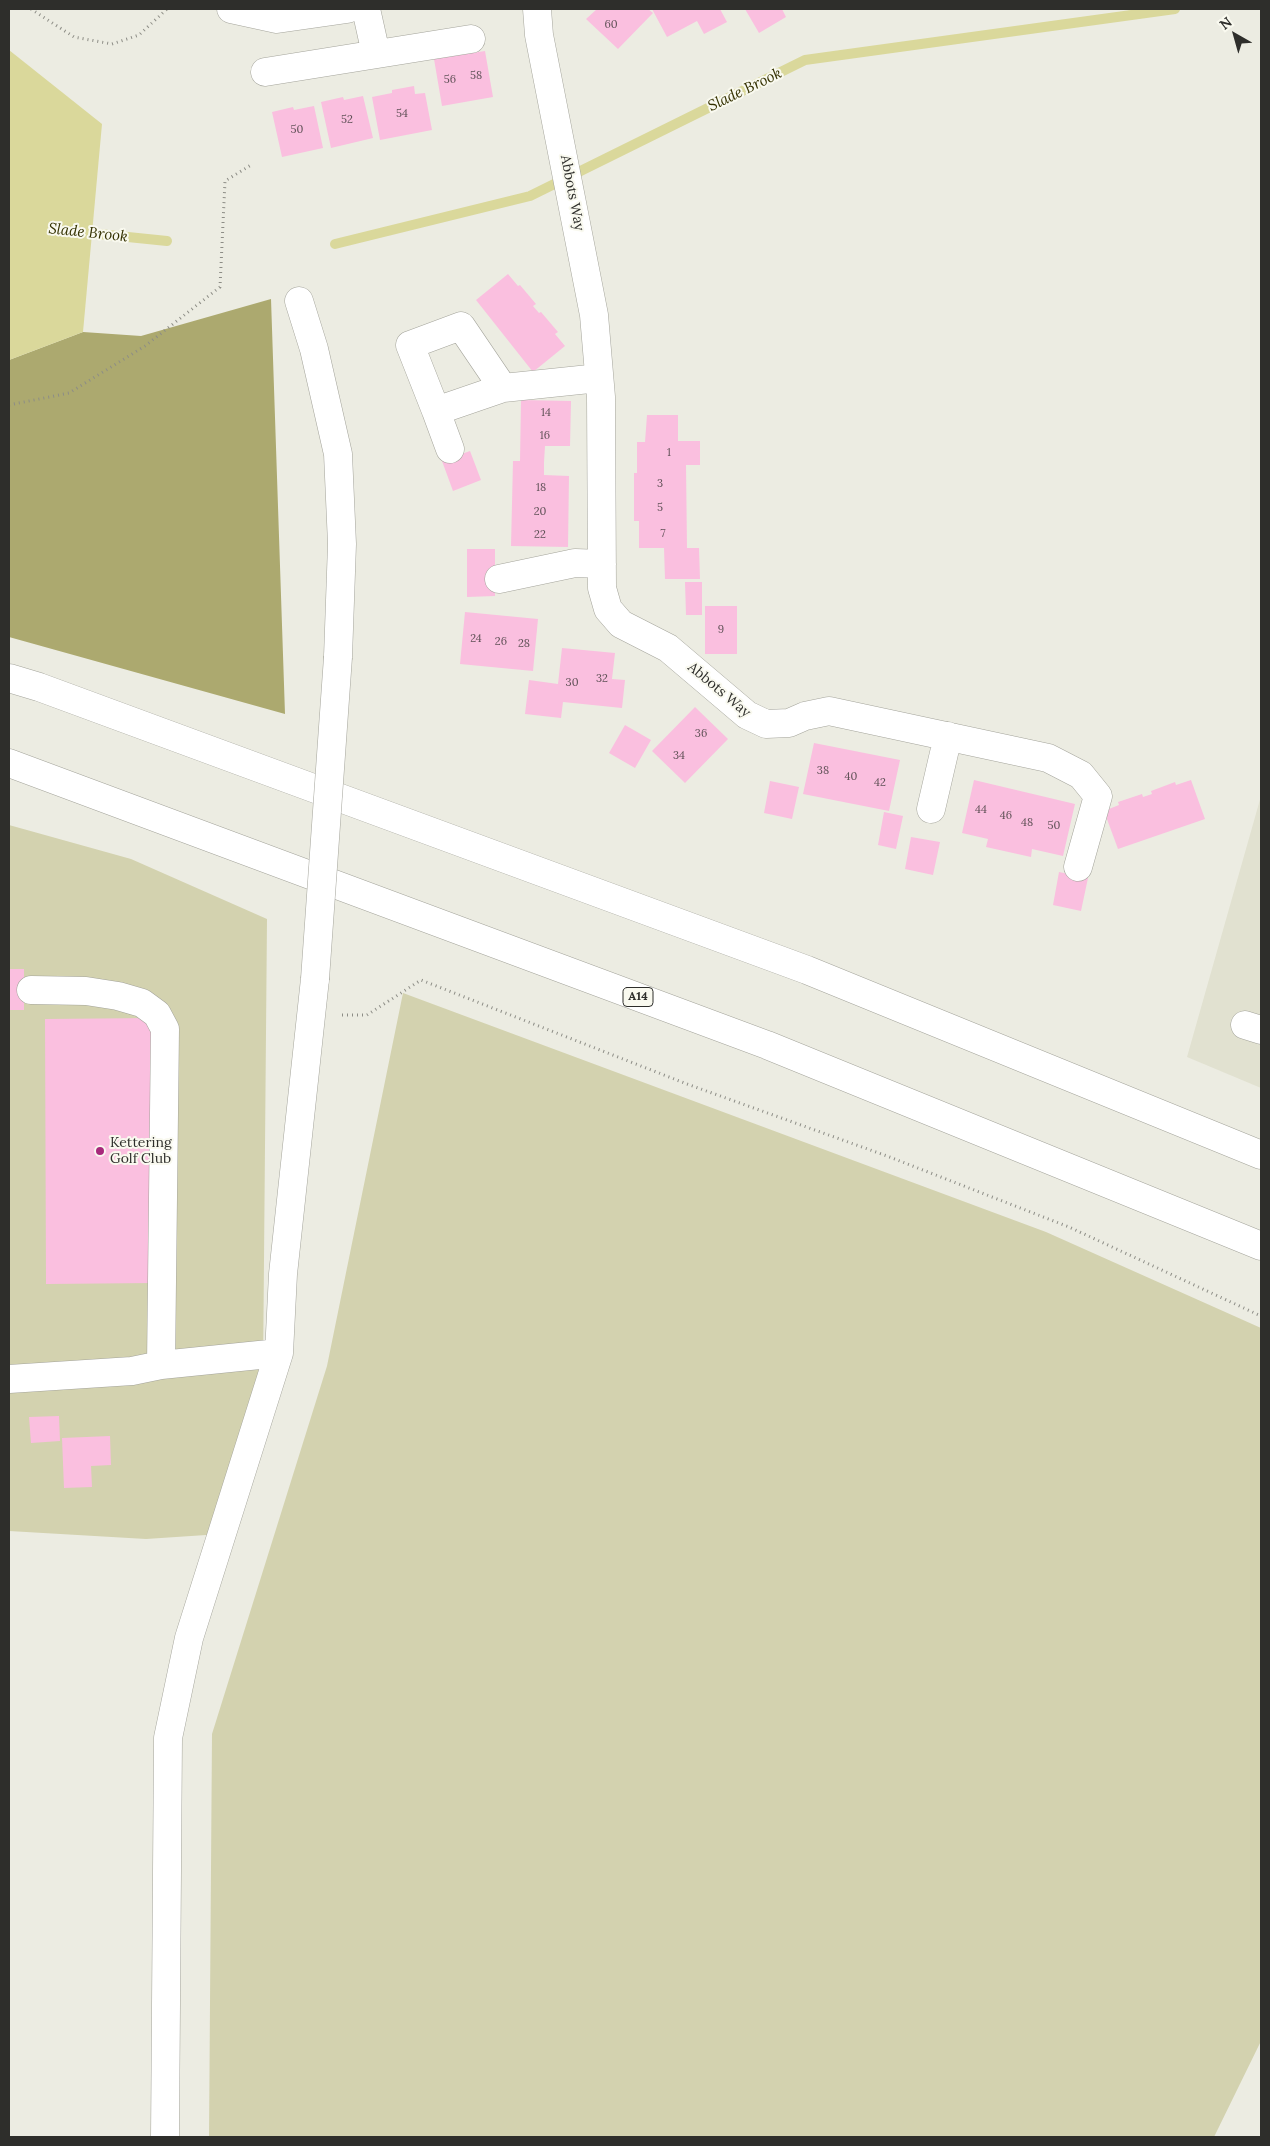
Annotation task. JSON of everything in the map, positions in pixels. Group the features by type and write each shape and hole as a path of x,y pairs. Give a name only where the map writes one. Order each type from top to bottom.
{"main road":[{"path":"231,9 277,19 347,9"},
{"path":"366,9 376,54"},
{"name":"Abbots Way","path":"537,9 539,35 579,228 594,315 599,378 602,588 608,610 621,624 668,648 747,715 766,724 789,723 804,716 829,711 1048,758 1081,775 1098,796 1078,867"},
{"path":"265,72 471,39"},
{"path":"165,2137 168,1738 189,1638 279,1354 283,1274 315,979 338,657 342,544 338,454 314,349 299,301"},
{"path":"450,449 410,345 461,326 503,388"},
{"path":"436,411 503,388 599,378"},
{"path":"499,579 575,563 602,564"},
{"path":"9,678 39,687 807,970 1261,1155"},
{"path":"931,809 948,736"},
{"name":"A14","path":"9,763 767,1045 1261,1246"},
{"path":"31,990 86,992 118,996 142,1002 157,1014 165,1029 161,1365"},
{"path":"9,1379 132,1371 161,1365 279,1354"}],"path":[{"path":"31,9 74,37 112,44 139,35 168,9"},
{"path":"9,405 69,393 145,346 220,287 225,181 251,165"},
{"path":"347,1015 367,1015 421,980 678,1080 1070,1227 1261,1316"}],"shaded area":[{"path":"271,299 285,714 9,637 9,360 83,332 141,336"},
{"path":"1261,796 1261,1088 1187,1057"}],"green space":[{"name":"Kettering Golf Club","path":"9,825 131,859 267,919 263,1373 221,1534 146,1539 9,1531"},
{"path":"403,993 1046,1232 1261,1328 1261,2041 1214,2137 209,2137 212,1734 327,1366"}],"water":[{"path":"9,50 102,124 83,332 9,360"}],"building":[{"path":"597,9 648,9 653,13 618,49 586,19"},
{"path":"652,9 720,9 727,22 704,34 697,21 667,37"},
{"path":"745,9 782,9 786,17 759,33"},
{"path":"485,51 493,97 442,106 434,59"},
{"path":"414,86 415,94 425,93 432,130 380,140 372,97 392,93 392,90"},
{"path":"363,96 373,138 331,148 321,102 343,97 344,100"},
{"path":"314,106 323,148 282,157 272,112 293,107 294,110"},
{"path":"508,274 536,304 533,306 539,313 541,312 558,332 555,334 565,346 533,372 476,300"},
{"path":"521,400 571,401 570,446 545,446 544,462 544,475 569,476 568,547 511,546 513,461 520,461"},
{"path":"647,415 678,415 678,441 700,441 700,465 686,465 687,548 699,548 700,579 665,579 664,548 639,548 639,521 634,521 634,473 637,473 637,442 645,442"},
{"path":"470,451 481,480 453,491 442,461"},
{"path":"467,549 495,549 495,596 467,597"},
{"path":"685,582 702,582 702,615 686,615"},
{"path":"705,606 737,606 737,654 705,654"},
{"path":"465,612 538,619 533,671 460,664"},
{"path":"562,648 615,653 612,679 625,680 622,708 563,702 561,718 525,714 529,680 558,684"},
{"path":"695,707 728,739 685,783 652,751"},
{"path":"625,725 651,740 635,768 609,753"},
{"path":"814,743 900,760 889,811 803,794"},
{"path":"974,780 1075,804 1063,856 1032,849 1031,857 986,847 988,839 962,833"},
{"path":"1191,780 1205,819 1118,849 1104,811 1119,805 1118,802 1142,794 1143,797 1152,794 1151,791 1175,782 1176,785"},
{"path":"770,781 799,787 792,819 764,813"},
{"path":"884,812 903,816 896,849 878,845"},
{"path":"911,837 940,842 933,875 905,869"},
{"path":"1059,872 1088,878 1081,911 1053,905"},
{"path":"9,969 24,969 24,1010 9,1010"},
{"name":"Kettering Golf Club","path":"154,1018 154,1283 46,1284 45,1019"},
{"path":"59,1416 60,1441 31,1443 29,1417"},
{"path":"110,1436 111,1465 91,1466 92,1487 64,1488 62,1438"}],"waterway":[{"name":"Slade Brook","path":"335,244 530,196 805,60 1175,9"},
{"name":"Slade Brook","path":"79,232 167,241"}],"place":[{"name":"Kettering Golf Club","path":"100,1151"}]}
